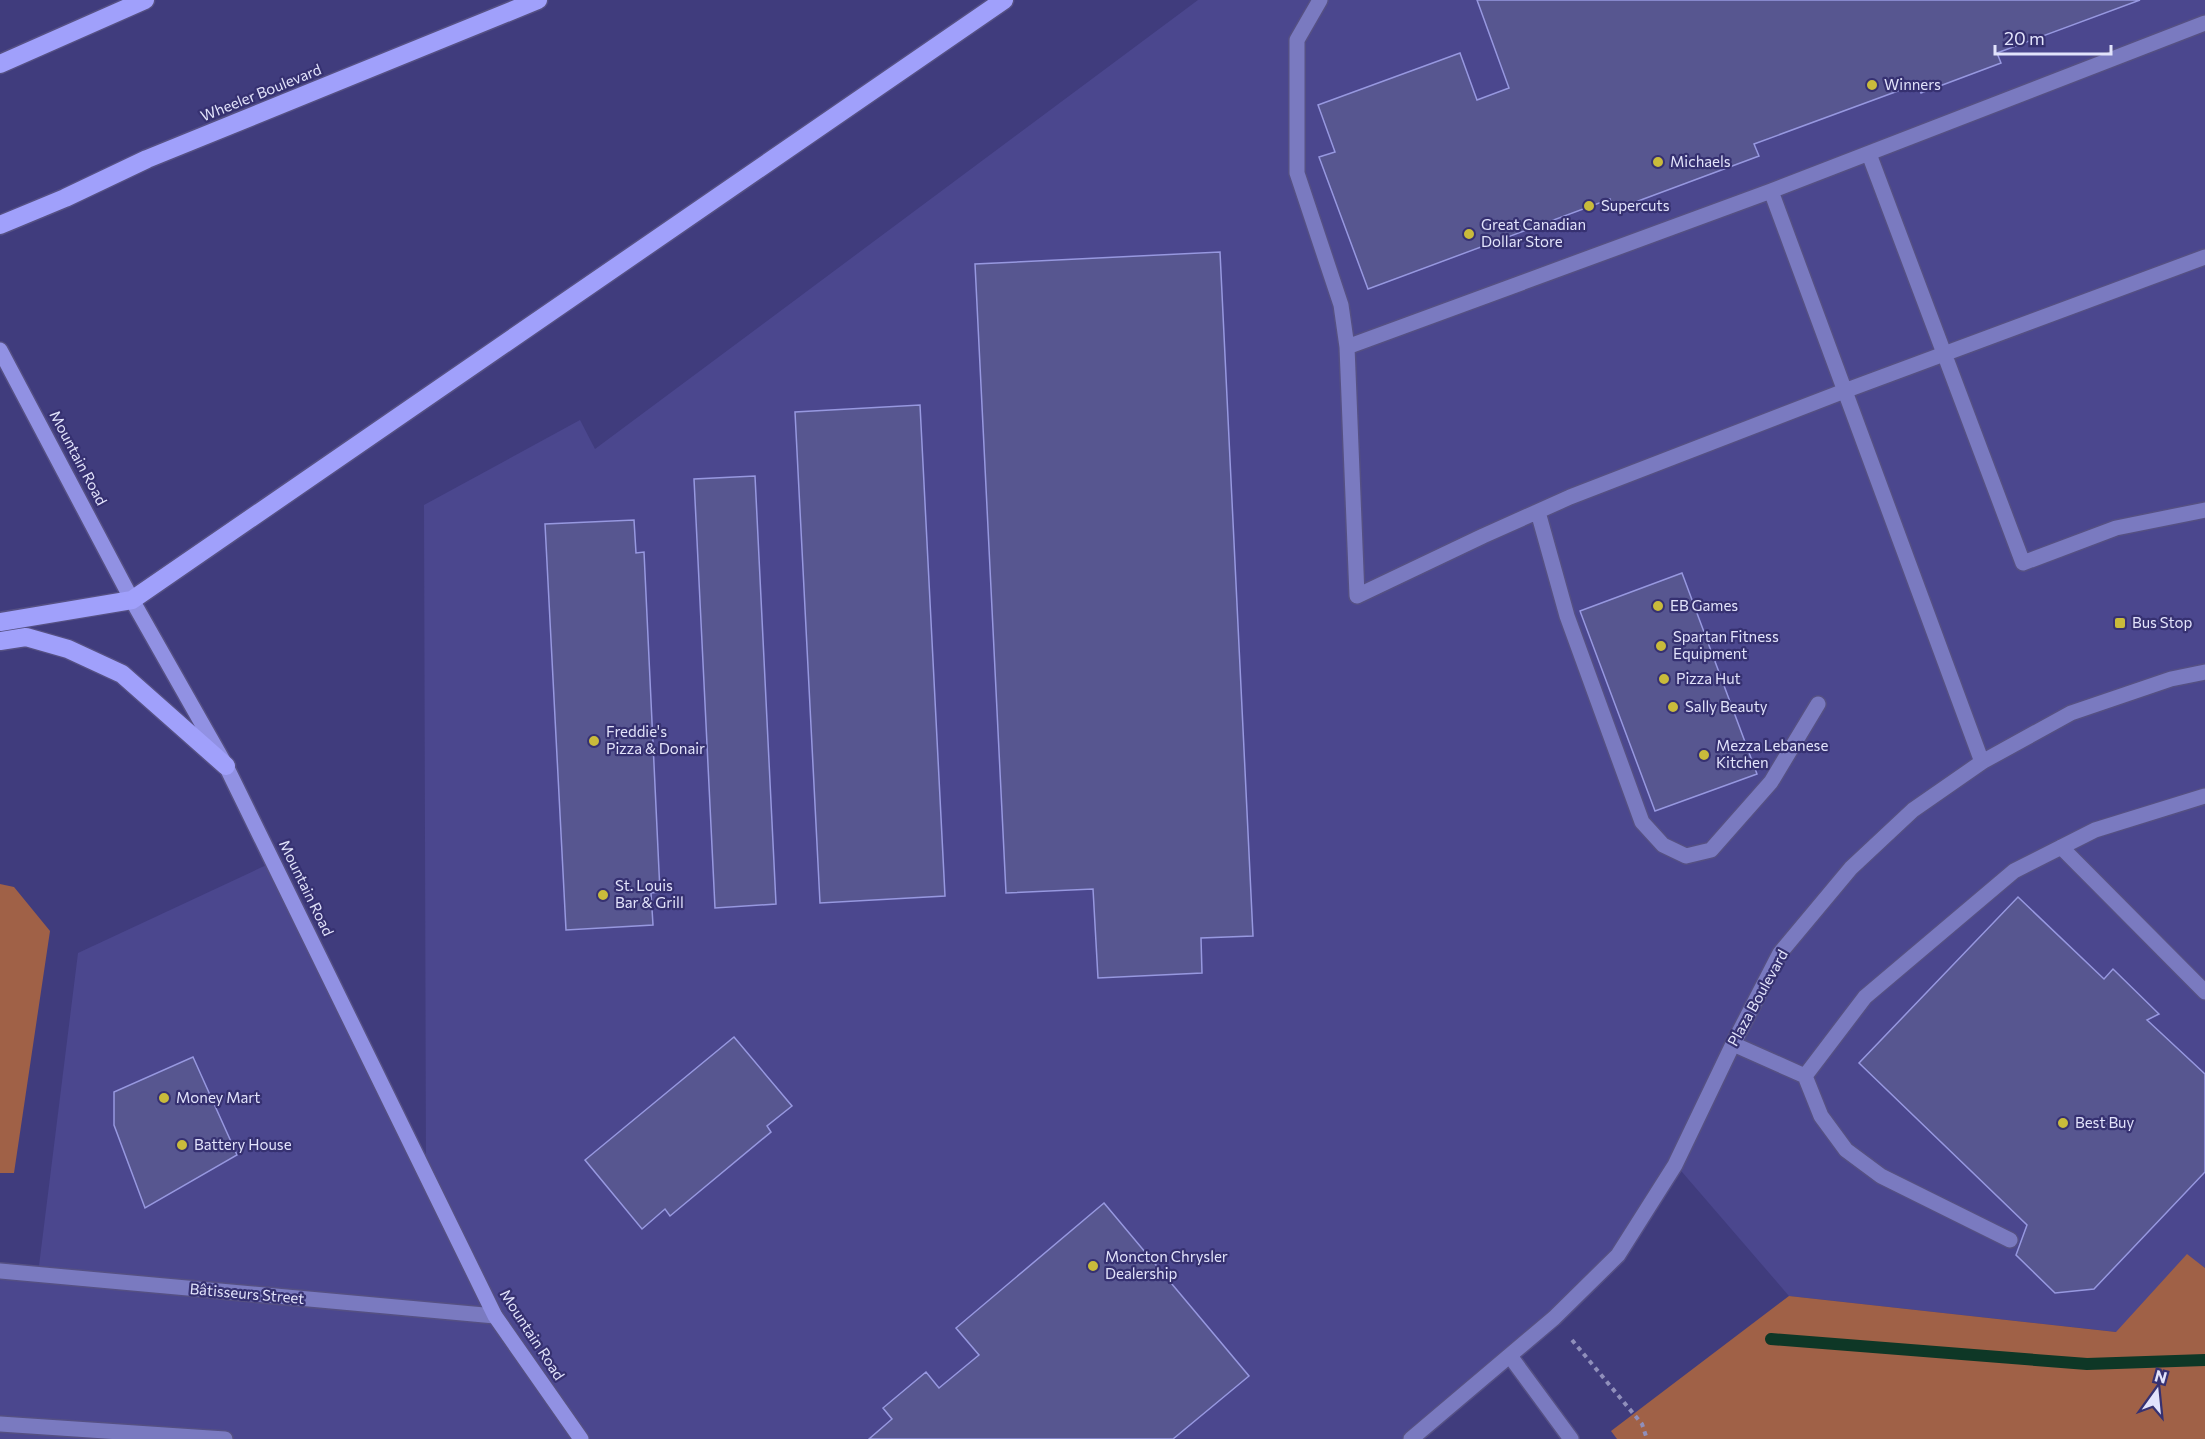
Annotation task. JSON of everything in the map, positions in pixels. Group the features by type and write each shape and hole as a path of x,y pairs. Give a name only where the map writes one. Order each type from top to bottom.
{"highway":[{"path":"0,64 145,0"},
{"name":"Wheeler Boulevard","path":"0,225 66,198 147,159 538,0"},
{"path":"0,622 132,600 1004,0"},
{"path":"0,641 26,637 68,649 122,675 226,766"}],"main road":[{"name":"Mountain Road","path":"0,350 132,600 226,766 495,1316 581,1439"}],"street":[{"path":"1320,0 1297,40 1297,173 1341,305 1347,347 1358,596 1570,497 1847,390 2205,257"},
{"path":"1347,347 1869,154 2205,23"},
{"path":"1869,154 2024,563 2116,528 2205,510"},
{"path":"1771,191 1847,390 1982,762"},
{"path":"1538,512 1567,616 1642,822 1663,845 1686,856 1711,850 1771,782 1818,704"},
{"name":"Plaza Boulevard","path":"1411,1439 1554,1318 1618,1255 1676,1165 1732,1044 1780,953 1851,868 1913,810 1982,762 2071,713 2171,679 2205,672"},
{"path":"1805,1076 1865,997 2014,871 2095,830 2205,796"},
{"path":"2061,847 2205,992"},
{"path":"1732,1044 1805,1076 1821,1116 1846,1150 1881,1176 2010,1240"},
{"name":"Bâtisseurs Street","path":"0,1271 495,1316"},
{"path":"1510,1356 1571,1439"},
{"path":"0,1424 225,1439"}],"path":[{"path":"1554,1318 1642,1425 1647,1439"}],"shaded area":[{"path":"1198,0 2205,0 2205,1268 2187,1255 2117,1332 1789,1296 1676,1165 1618,1255 1411,1439 0,1439 0,1271 38,1274 78,953 273,862 426,1173 424,505 580,420 595,449"},
{"path":"0,884 14,887 50,931 14,1173 0,1173"},
{"path":"2187,1254 2205,1268 2205,1439 1617,1439 1611,1431 1789,1296 2116,1332"}],"building":[{"path":"1477,0 2140,0 1997,53 2001,63 1921,93 1917,84 1754,144 1759,156 1614,210 1610,199 1368,289 1319,157 1335,152 1318,105 1460,53 1477,100 1509,88"},
{"path":"1220,252 1253,936 1201,938 1202,973 1098,978 1093,889 1006,893 975,264"},
{"path":"920,405 945,896 820,903 795,412"},
{"path":"755,476 776,904 715,908 694,479"},
{"path":"634,520 636,553 644,552 660,892 651,893 653,925 566,930 545,524"},
{"path":"1682,573 1757,774 1655,811 1580,611"},
{"name":"Best Buy","path":"2018,897 2104,979 2113,969 2159,1014 2147,1020 2205,1074 2205,1172 2094,1289 2055,1293 2016,1255 2027,1225 1859,1063"},
{"path":"734,1037 792,1106 767,1126 771,1132 670,1216 665,1209 642,1229 585,1160"},
{"path":"193,1057 237,1155 145,1208 114,1125 114,1092"},
{"name":"Moncton Chrysler Dealership","path":"1104,1203 1249,1376 1173,1439 869,1439 892,1419 883,1408 926,1372 939,1388 979,1355 956,1328"}],"waterway":[{"path":"1771,1339 2087,1364 2205,1360"}],"place":[{"name":"Winners","path":"1872,85"},
{"name":"Michaels","path":"1658,162"},
{"name":"Supercuts","path":"1589,206"},
{"name":"Great Canadian Dollar Store","path":"1469,234"},
{"name":"EB Games","path":"1658,606"},
{"name":"Bus Stop","path":"2120,623"},
{"name":"Spartan Fitness Equipment","path":"1661,646"},
{"name":"Pizza Hut","path":"1664,679"},
{"name":"Sally Beauty","path":"1673,707"},
{"name":"Freddie's Pizza & Donair","path":"594,741"},
{"name":"Mezza Lebanese Kitchen","path":"1704,755"},
{"name":"St. Louis Bar & Grill","path":"603,895"},
{"name":"Money Mart","path":"164,1098"},
{"name":"Best Buy","path":"2063,1123"},
{"name":"Battery House","path":"182,1145"},
{"name":"Moncton Chrysler Dealership","path":"1093,1266"}]}
